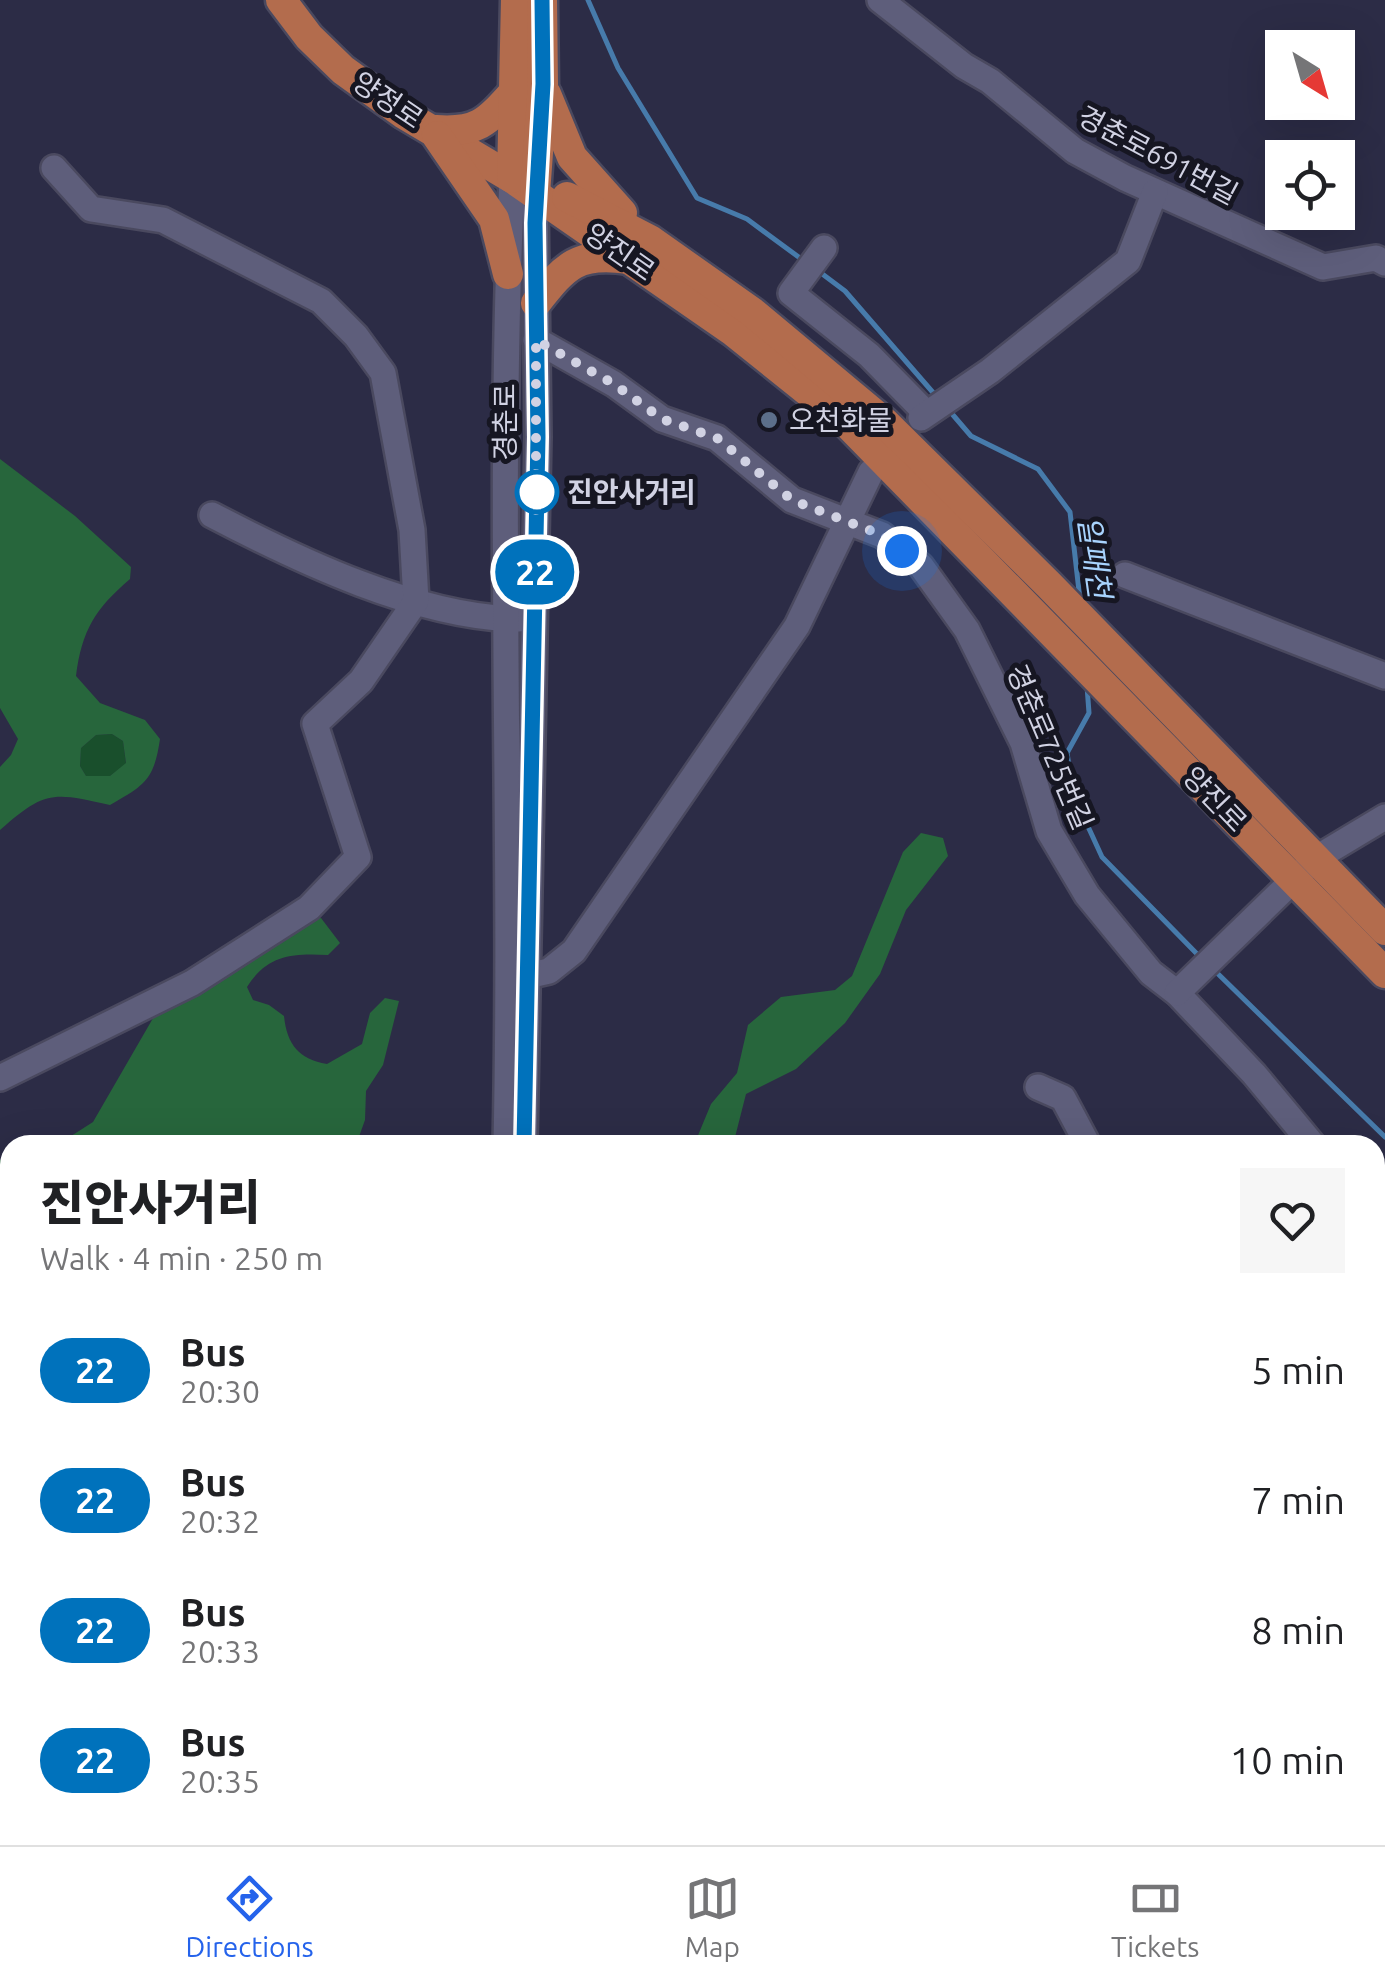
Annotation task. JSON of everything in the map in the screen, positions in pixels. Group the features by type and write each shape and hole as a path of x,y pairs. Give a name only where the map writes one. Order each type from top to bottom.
{"main road":[{"name":"양정로","path":"282,0 309,37 343,70 404,114 528,186"},
{"name":"경춘로","path":"516,0 528,88 528,186"},
{"name":"경춘로","path":"528,88 542,0"},
{"path":"433,130 464,132 484,124 528,88 572,157 640,250 576,260 536,303"},
{"path":"433,130 494,219 508,274"},
{"name":"양진로","path":"528,186 578,201 845,421 1120,701 1304,869 1385,930"},
{"name":"양진로","path":"640,250 811,358 884,422 1118,657 1304,869 1385,973"}],"street":[{"name":"경춘로691번길","path":"880,0 964,66 990,80 1075,151 1155,192 1322,267 1376,258 1385,263"},
{"path":"0,1078 192,983 309,908 358,858 316,724 361,681 416,601 412,530 382,373 356,336 321,301 163,220 91,209 54,168"},
{"name":"경춘로","path":"506,1135 510,779 504,618 508,274 528,186"},
{"name":"경춘로","path":"524,1135 536,340 528,186"},
{"path":"821,252 791,293 932,410 990,371 1128,261 1155,192"},
{"name":"경춘로725번길","path":"536,340 614,384 662,419 717,438 792,500 882,535 922,566 967,630 1023,743 1049,831 1087,895 1150,973 1180,989 1305,1135"},
{"path":"527,976 561,964 587,934 797,626 871,472"},
{"path":"212,514 304,564 416,601 504,618 534,618"},
{"path":"1126,575 1385,676"},
{"path":"1180,989 1304,869 1385,817"},
{"path":"1038,1087 1063,1098 1083,1135"}],"green space":[{"path":"0,459 75,516 131,567 130,579 108,600 86,633 76,676 100,703 145,720 160,739 155,764 140,786 110,805 50,798 28,807 0,830 0,767 18,739 0,708","holes":["112,734 123,741 126,763 110,776 86,776 80,766 81,748 96,735"]},
{"path":"112,734 123,741 126,764 110,776 86,776 80,766 81,748 96,735"},
{"path":"921,833 943,838 948,856 906,910 880,974 845,1023 796,1069 746,1094 736,1135 698,1135 711,1104 737,1073 748,1025 781,997 835,990 852,976 903,852"},
{"path":"321,918 340,943 328,955 303,955 272,962 247,987 253,1000 284,1016 288,1035 302,1054 327,1064 362,1044 370,1013 385,998 399,1001 383,1065 366,1091 365,1120 360,1135 73,1135 93,1122 156,1013 300,922"}],"waterway":[{"name":"일패천","path":"588,0 618,68 697,198 747,219 804,261"},
{"name":"일패천","path":"817,270 845,291 936,396"},
{"name":"일패천","path":"947,408 971,436 1038,469 1070,512 1080,600"},
{"name":"일패천","path":"1087,686 1089,713 1067,753 1074,796 1102,857 1200,957"},
{"name":"일패천","path":"1212,968 1383,1135"}],"bus line":[{"name":"22","path":"524,1135 538,437 535,223 543,84 542,0"}],"place":[{"name":"오천화물","path":"769,420"},
{"name":"진안사거리","path":"537,492"}],"route":[{"path":"537,492 536,510 536,340 614,384 662,419 717,438 758,468 792,500 882,535 902,551"}]}
